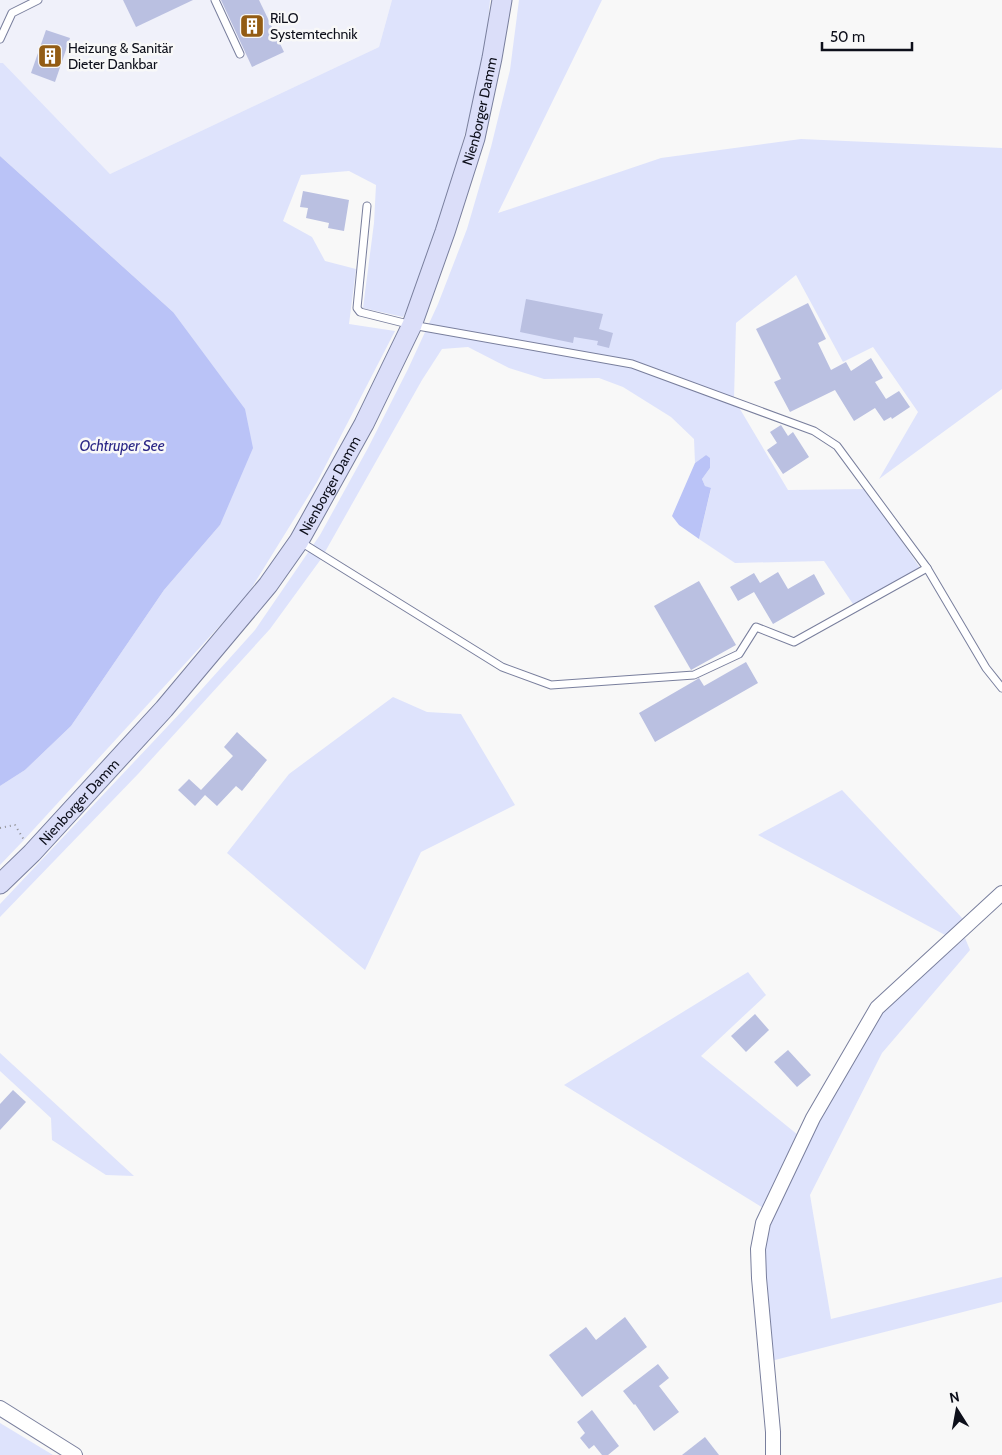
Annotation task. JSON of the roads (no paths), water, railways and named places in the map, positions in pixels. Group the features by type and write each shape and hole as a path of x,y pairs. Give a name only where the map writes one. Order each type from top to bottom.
{"main road":[{"name":"Nienborger Damm","path":"0,884 32,853 164,709 268,585 299,541 364,424 412,325 476,138 502,0"}],"street":[{"path":"773,1455 773,1432 759,1278 758,1249 763,1224 813,1118 878,1008 1002,893"},
{"path":"0,1408 75,1455"}],"lane":[{"path":"0,39 12,13 38,0"},
{"path":"214,0 240,54"},
{"path":"367,206 357,308 360,312 412,325 632,364 814,431 836,446 927,568 986,668 1002,688"},
{"path":"299,541 502,667 550,684 694,675 740,654 756,627 794,642 927,568"}],"water":[{"name":"Ochtruper See","path":"0,156 173,312 245,409 253,448 220,525 164,590 71,726 25,770 0,786"},
{"path":"706,455 710,458 710,468 702,479 705,486 711,488 699,539 679,525 672,516 695,463"}],"place":[{"name":"RiLO Systemtechnik","path":"252,26"},
{"name":"Heizung & Sanitär Dieter Dankbar","path":"50,56"}]}
